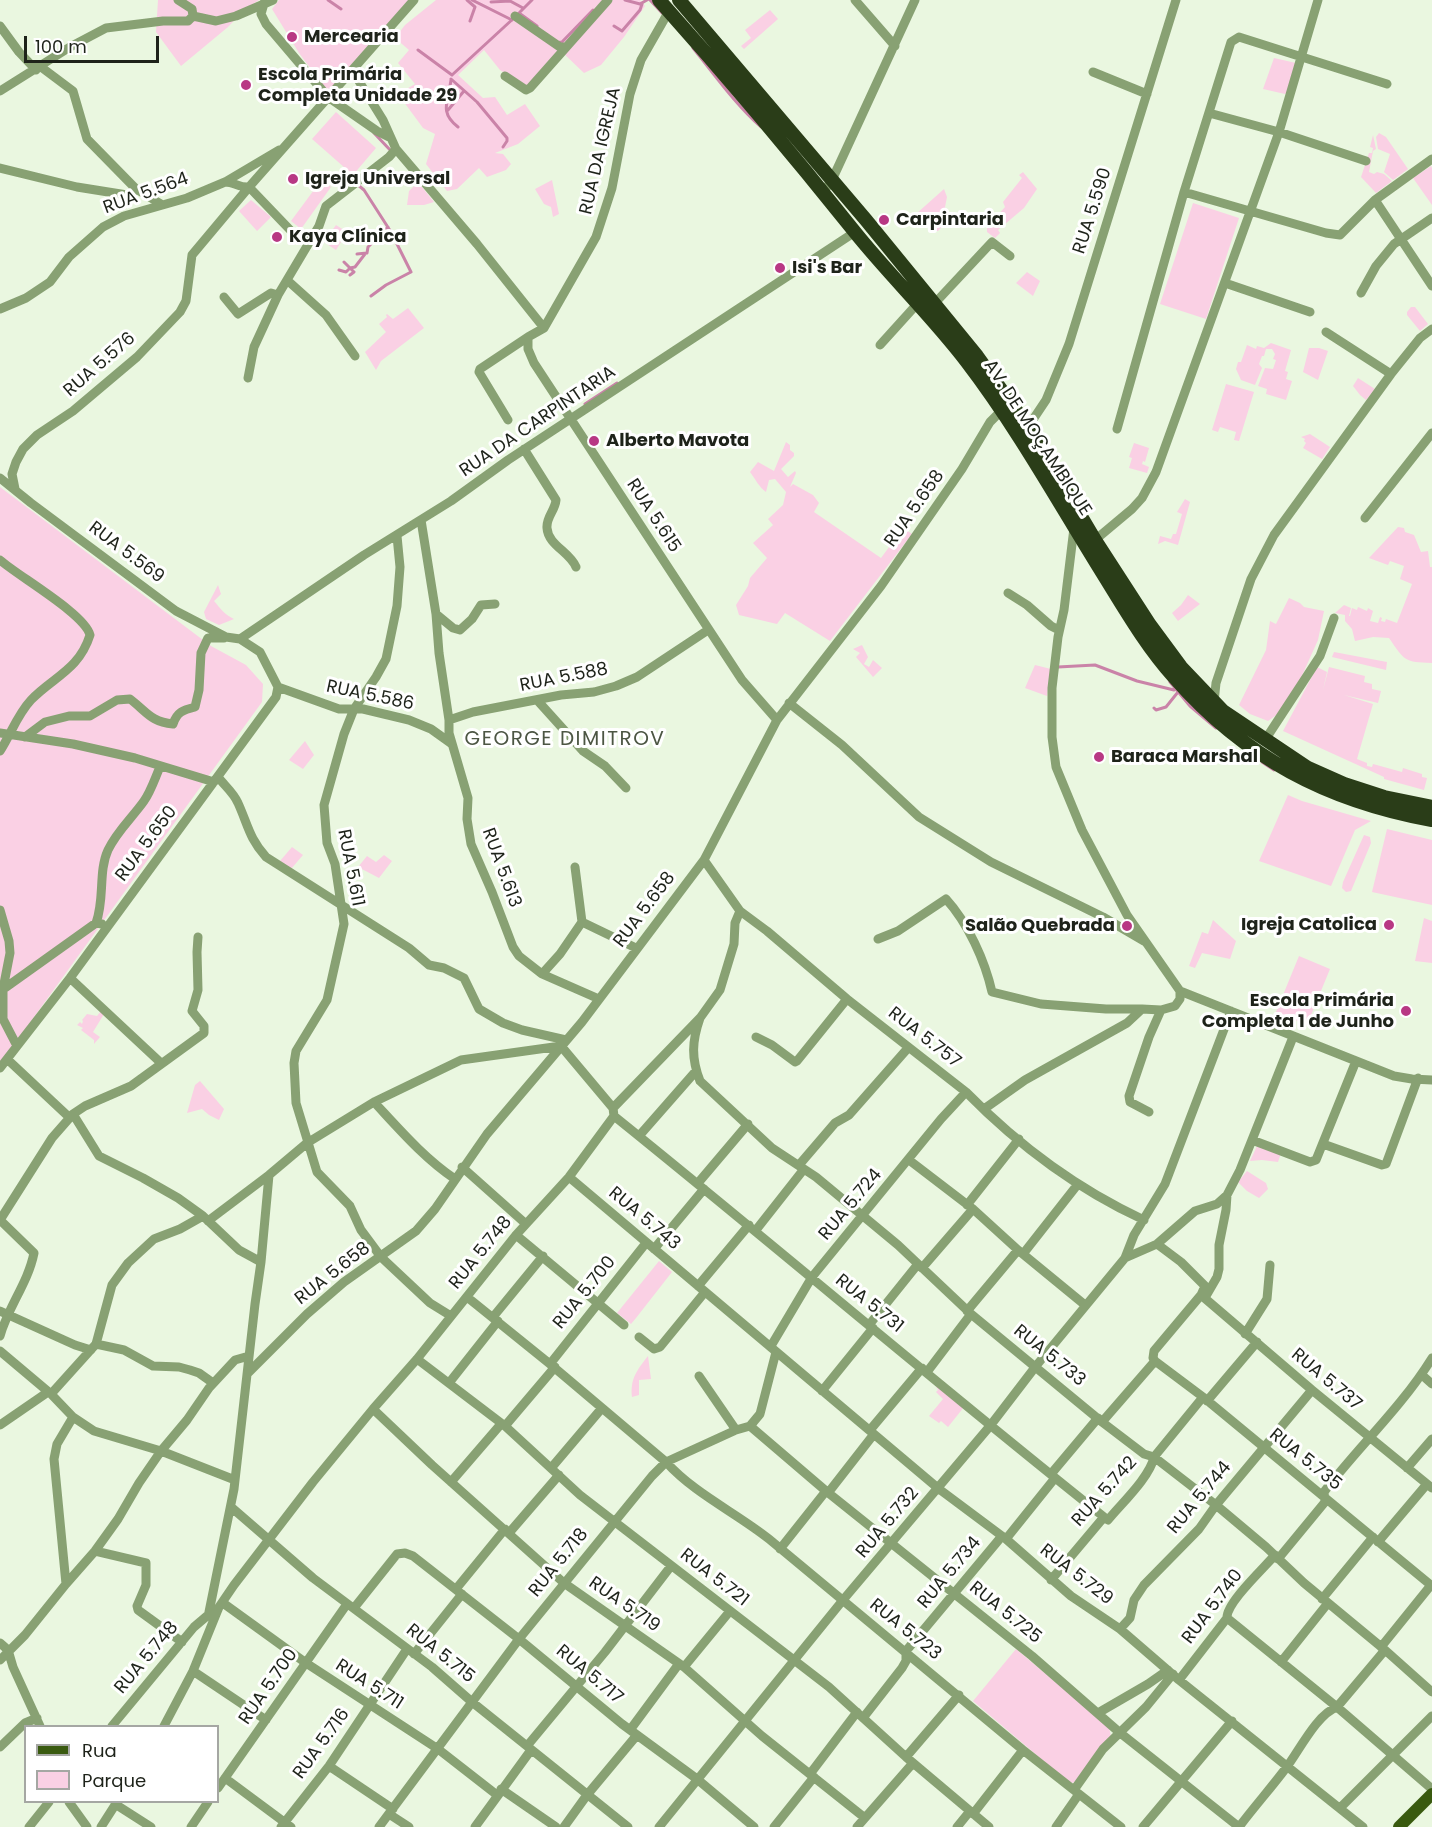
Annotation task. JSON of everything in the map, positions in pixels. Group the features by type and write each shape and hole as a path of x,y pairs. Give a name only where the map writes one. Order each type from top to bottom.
{"highway":[{"name":"AV. DE MOÇAMBIQUE","path":"659,0 935,303 978,356 1028,427 1095,540 1150,625 1181,667 1214,702 1240,724 1308,768 1344,784 1384,797 1432,807"},
{"name":"AV. DE MOÇAMBIQUE","path":"679,0 828,186 855,232 968,363 1001,411 1140,632 1173,676 1233,735 1304,780 1340,796 1376,808 1432,820"}],"main road":[{"path":"1399,1827 1432,1791"}],"street":[{"path":"0,91 70,47 106,28 163,21 189,21 193,16 192,9 178,0"},
{"path":"249,187 414,0"},
{"path":"505,76 526,90 608,0"},
{"path":"855,0 895,46"},
{"path":"828,186 915,0"},
{"name":"RUA 5.590","path":"1028,427 1046,400 1060,368 1176,0"},
{"path":"1095,540 1142,498 1156,472 1279,132 1318,0"},
{"path":"193,16 216,21 236,16 267,1"},
{"path":"267,1 261,14 266,24 328,97 389,137"},
{"name":"RUA DA IGREJA","path":"544,328 600,229 612,188 630,94 641,60 669,11"},
{"path":"515,16 560,47 566,47"},
{"path":"0,26 19,52 73,91 87,139 136,189 161,204"},
{"path":"1117,429 1184,192 1234,39 1239,37 1388,84"},
{"path":"352,70 383,120 396,149 477,244 544,328 478,372 508,420"},
{"path":"1093,72 1147,94"},
{"path":"1209,113 1279,132 1366,161"},
{"name":"RUA 5.564","path":"0,309 26,298 50,282 69,257 103,227 124,216 187,198 225,182 286,146"},
{"path":"248,378 254,347 278,295 312,238 326,206 396,149"},
{"path":"1184,192 1326,234 1340,235 1375,200 1432,159"},
{"path":"0,168 77,188 127,195 136,189"},
{"path":"225,182 231,182 240,187 249,187 294,234 300,238 312,238"},
{"name":"RUA 5.576","path":"15,489 12,474 16,462 29,443 73,411 137,357 180,312 186,301 192,255 249,187"},
{"path":"1375,200 1432,286"},
{"path":"1361,293 1376,266 1401,238 1432,218"},
{"name":"RUA DA CARPINTARIA","path":"240,639 855,232"},
{"path":"935,303 992,242 1010,256"},
{"path":"287,280 326,315 355,356"},
{"path":"1225,284 1310,312"},
{"path":"224,297 238,314 271,293 278,295"},
{"path":"880,345 918,303"},
{"path":"1214,702 1216,683 1240,608 1251,579 1274,535 1390,374 1420,338 1432,329"},
{"path":"1326,332 1390,374"},
{"name":"RUA 5.615","path":"528,337 528,349 534,363 570,419 744,684 777,720"},
{"name":"RUA 5.658","path":"247,1374 314,1308 344,1282 416,1231 435,1209 487,1134 599,999 704,860 777,720 881,586 962,469 990,422 1001,411"},
{"path":"1365,518 1432,433"},
{"path":"524,449 556,501 555,508 549,516 548,533 574,561 576,567"},
{"name":"RUA 5.569","path":"0,478 176,611 226,638 240,639"},
{"name":"RUA 5.613","path":"421,520 436,614 438,653 452,744 468,798 467,819 471,844 513,947 519,956 542,974 599,999"},
{"path":"1074,528 1053,678 1052,737 1056,767 1090,846 1127,915 1180,991 1394,1076 1432,1080"},
{"name":"RUA 5.611","path":"397,536 400,567 397,606 386,659 354,709 344,734 324,805 327,843 335,864 344,924 327,1000 296,1051 294,1063 296,1103 317,1172 350,1206 361,1230 381,1257 430,1303 451,1316"},
{"path":"0,560 65,609 88,630 90,635 70,669 33,698 22,711 0,752"},
{"path":"1008,593 1059,630"},
{"path":"436,614 453,628 460,630 482,605 495,604"},
{"path":"1265,740 1320,656 1334,618"},
{"name":"RUA 5.588","path":"449,720 473,712 561,695 594,692 616,686 637,677 708,630"},
{"path":"25,737 45,722 90,716 117,700 130,699 152,719 159,723 173,724 181,710 195,707 200,690 201,653 208,638 226,638"},
{"path":"240,639 260,652 278,687"},
{"name":"RUA 5.586","path":"278,687 339,709 363,709 409,720 431,729 452,744"},
{"name":"RUA 5.650","path":"0,1068 70,978 276,697 278,687"},
{"path":"537,700 583,751 605,766 626,788"},
{"path":"789,704 842,744 919,817 991,862 1103,917 1146,942"},
{"path":"0,733 73,744 216,779 237,801 244,824 266,857 409,948 429,965 444,968 464,978 479,1009 503,1023 564,1043"},
{"path":"2,990 96,923 101,909 104,863 109,849 122,826 146,799 160,767"},
{"name":"RUA 5.757","path":"704,860 740,911 908,1048 966,1092 1019,1140 1078,1184 1144,1220"},
{"path":"542,974 560,954 582,922 575,867"},
{"path":"878,939 898,930 946,898 975,946 992,992 1041,1004 1161,1010 1175,1006 1180,999 1180,991"},
{"path":"0,909 10,953 2,990 1,1018 17,1046"},
{"name":"RUA 5.748","path":"165,1725 193,1671 221,1605 234,1585 313,1482 417,1359 516,1235 569,1177 614,1112 700,1018 720,990 734,944 735,923 740,911"},
{"path":"582,922 636,948"},
{"path":"96,923 107,926"},
{"path":"0,1336 4,1313 17,1300 34,1253 0,1220 52,1138 72,1116 85,1106 131,1086 204,1033 192,1011 198,990 198,937"},
{"path":"70,978 161,1063"},
{"path":"756,1036 797,1061 847,999"},
{"path":"984,1109 1025,1080 1127,1023 1142,1009"},
{"path":"1149,1112 1130,1102 1129,1096 1149,1037 1161,1010"},
{"path":"1125,1258 1134,1235 1166,1184 1231,1011"},
{"path":"639,1136 696,1071 693,1037 700,1018"},
{"path":"1004,1538 1100,1420 1155,1361 1154,1351 1203,1297 1217,1277 1227,1195 1252,1140 1293,1037"},
{"path":"0,1425 49,1393 93,1347 112,1286 128,1263 154,1239 206,1219 269,1175 307,1143 374,1102 461,1060 564,1043"},
{"name":"RUA 5.731","path":"564,1043 614,1112 639,1136 752,1227 990,1426 1104,1517"},
{"path":"639,1336 654,1349 660,1347 702,1289 835,1123 849,1114 908,1048"},
{"path":"7,1059 72,1116 99,1156 178,1198 206,1219 239,1250 261,1263"},
{"path":"1252,1140 1310,1162 1316,1161 1356,1061"},
{"name":"RUA 5.733","path":"696,1071 700,1081 772,1148 801,1167 864,1216 969,1313 1100,1420 1144,1454 1154,1457 1216,1505 1432,1692"},
{"path":"1323,1144 1382,1165 1386,1164 1418,1078"},
{"name":"RUA 5.724","path":"774,1349 812,1278 966,1092"},
{"path":"374,1102 435,1166 455,1179"},
{"name":"RUA 5.700","path":"451,1482 553,1365 598,1303 701,1186 748,1124"},
{"path":"822,1391 871,1326 970,1207 1019,1140"},
{"path":"909,1160 970,1207 1085,1305"},
{"path":"462,1167 526,1224"},
{"path":"209,1612 236,1480 269,1175"},
{"name":"RUA 5.743","path":"569,1177 774,1349"},
{"path":"780,1549 969,1313 1078,1184"},
{"name":"RUA 5.732","path":"659,1827 843,1600 939,1489 1125,1258 1157,1244 1195,1211 1217,1204 1227,1195"},
{"path":"516,1235 624,1325"},
{"path":"1157,1244 1202,1281 1205,1286 1203,1297"},
{"path":"449,1383 543,1256"},
{"path":"1245,1334 1267,1299 1270,1265"},
{"name":"RUA 5.723","path":"467,1297 553,1365 666,1462 681,1478 744,1520 906,1651 1023,1750 1121,1827"},
{"name":"RUA 5.737","path":"1203,1297 1430,1486"},
{"path":"4,1313 93,1347 124,1350 153,1366 199,1373 213,1383"},
{"name":"RUA 5.742","path":"1051,1580 1104,1517 1108,1520 1152,1465 1154,1457 1257,1342"},
{"path":"750,1426 760,1414 774,1349"},
{"name":"RUA 5.729","path":"774,1349 939,1489 1004,1538 1051,1580 1120,1629 1173,1675 1363,1827"},
{"path":"0,1351 73,1417 94,1431 161,1451 236,1480"},
{"path":"0,1660 4,1647 25,1635 95,1551 161,1451 187,1420 213,1383 235,1360 249,1356"},
{"name":"RUA 5.740","path":"1056,1827 1103,1749 1146,1707 1227,1618 1226,1612 1233,1602 1325,1503 1324,1492 1422,1375 1432,1358"},
{"name":"RUA 5.721","path":"417,1359 503,1425 580,1494 794,1660 989,1827"},
{"name":"RUA 5.735","path":"1155,1361 1205,1399 1431,1586"},
{"path":"1422,1375 1432,1383"},
{"path":"699,1376 736,1430"},
{"name":"RUA 5.744","path":"1120,1629 1130,1618 1134,1600 1144,1585 1199,1529 1216,1505 1312,1390"},
{"path":"552,1467 602,1408"},
{"name":"RUA 5.719","path":"373,1409 403,1439 564,1583 625,1624 681,1666 812,1775 863,1824"},
{"path":"66,1584 54,1459 57,1443 73,1417"},
{"name":"RUA 5.718","path":"380,1827 519,1639 615,1520 666,1462 736,1430 750,1426"},
{"name":"RUA 5.725","path":"750,1426 827,1492 1032,1656 1119,1732 1239,1827"},
{"path":"1407,1467 1432,1439"},
{"name":"RUA 5.716","path":"286,1825 411,1652 507,1531 560,1475"},
{"path":"1281,1662 1325,1601 1376,1540 1430,1486"},
{"name":"RUA 5.715","path":"231,1507 313,1578 432,1667 472,1702 628,1827"},
{"name":"RUA 5.734","path":"774,1827 860,1715 902,1668 906,1661 906,1651 1004,1538"},
{"path":"95,1551 146,1563 146,1585 137,1606 138,1610 182,1642"},
{"name":"RUA 5.700","path":"220,1782 350,1606 401,1553"},
{"name":"RUA 5.717","path":"401,1553 413,1556 633,1732 697,1779 754,1827"},
{"path":"475,1827 575,1686 671,1566"},
{"path":"1239,1827 1318,1724 1330,1709 1337,1707 1431,1586"},
{"name":"RUA 5.748","path":"113,1725 209,1612 221,1605"},
{"name":"RUA 5.711","path":"221,1605 499,1792 556,1827"},
{"path":"564,1827 681,1666 730,1611"},
{"path":"1227,1618 1337,1707 1432,1791"},
{"path":"0,1747 25,1724 38,1722 4,1647"},
{"path":"193,1671 266,1720"},
{"path":"1098,1713 1148,1684 1173,1675"},
{"path":"863,1824 959,1695"},
{"path":"1340,1808 1432,1716"},
{"path":"1143,1827 1232,1721"},
{"path":"957,1827 1023,1750"},
{"path":"329,1766 391,1811 409,1827"},
{"path":"220,1782 286,1825"},
{"path":"29,1827 48,1803"},
{"path":"70,1803 87,1827"},
{"path":"101,1827 116,1803 152,1827"},
{"path":"191,1827 207,1803"}],"green space":[{"path":"158,0 259,0 243,11 228,27 181,66 156,32"},
{"path":"279,0 411,0 328,92 299,53 272,9"},
{"path":"436,0 640,0 645,6 601,65 584,73 562,52 527,87 500,70 484,50 458,75 483,98 495,97 507,115 525,104 540,126 518,144 495,153 503,154 511,164 506,170 487,177 479,168 457,189 447,191 426,164 435,134 423,128 398,94 415,84 398,63 409,50 395,38 405,25"},
{"path":"770,10 778,19 744,49 741,46 751,38 745,30"},
{"path":"1274,58 1296,63 1288,92 1285,94 1263,89"},
{"path":"336,112 376,148 353,175 312,139"},
{"path":"1379,133 1386,137 1408,169 1393,180 1384,172 1390,154 1378,149 1376,137"},
{"path":"1373,135 1376,149 1373,151 1369,172 1384,174 1392,181 1376,193 1361,177 1369,153 1372,153 1373,148 1370,147"},
{"path":"1431,166 1432,168 1432,205 1413,178"},
{"path":"1023,172 1037,189 1024,208 998,230 1000,233 995,238 987,232 987,227 1005,207 1003,202 1022,178 1019,175"},
{"path":"322,179 331,187 301,229 291,221"},
{"path":"552,180 559,214 553,217 551,207 544,204 535,189"},
{"path":"418,182 434,202 424,205 407,205 409,191"},
{"path":"944,189 947,197 945,207 949,219 938,231 934,231 928,224 917,219 916,214"},
{"path":"251,200 271,217 257,231 239,211"},
{"path":"1193,203 1239,218 1206,319 1160,304"},
{"path":"336,225 358,240 342,230 336,239 341,242 336,250 319,239 321,235 328,236"},
{"path":"1027,272 1040,281 1033,296 1016,283"},
{"path":"1411,307 1415,307 1428,324 1420,331 1407,315"},
{"path":"408,308 424,328 381,361 376,370 365,352 386,332 379,324 387,317 387,314 393,319"},
{"path":"1271,343 1291,350 1285,371 1288,372 1286,379 1292,381 1286,400 1266,394 1267,389 1258,386 1265,368 1273,369 1276,360 1273,359 1275,354 1272,349 1266,349 1262,356 1259,364 1262,368 1255,385 1241,380 1236,369 1247,345 1256,349 1257,346 1264,348"},
{"path":"1309,348 1328,351 1318,380 1303,372"},
{"path":"1358,378 1375,389 1366,400 1353,386"},
{"path":"1226,384 1254,392 1239,441 1234,440 1236,432 1220,427 1218,432 1212,430"},
{"path":"1310,434 1330,447 1322,459 1303,448 1306,443 1301,437"},
{"path":"786,442 790,445 794,456 781,469 788,477 795,471 790,487 793,484 813,495 819,503 814,512 881,558 903,528 912,534 830,641 785,613 777,624 739,615 736,605 748,586 750,578 767,558 753,543 773,525 768,519 783,505 786,492 775,479 769,480 766,492 750,472 758,462 774,471"},
{"path":"1134,443 1149,448 1145,462 1143,461 1142,464 1149,467 1147,473 1129,468 1132,458 1129,457"},
{"path":"0,487 211,646 246,665 263,684 262,702 0,1064"},
{"path":"1185,499 1190,502 1178,545 1165,541 1158,544 1160,536 1171,539 1173,534 1176,534 1182,514 1177,512"},
{"path":"1398,527 1414,535 1421,552 1428,551 1430,567 1432,567 1432,663 1406,659 1389,638 1373,637 1355,641 1352,629 1345,621 1345,615 1335,613 1344,605 1351,608 1349,616 1352,608 1357,610 1358,607 1367,611 1368,608 1373,611 1370,621 1378,623 1380,617 1381,621 1385,622 1386,619 1397,623 1412,584 1400,579 1404,566 1390,561 1388,565 1369,558"},
{"path":"218,585 221,594 214,601 234,619 219,625 206,619 204,612"},
{"path":"1188,595 1200,604 1178,621 1172,613"},
{"path":"1289,598 1304,607 1324,611 1318,640 1300,680 1282,711 1268,721 1250,714 1239,705 1266,650 1270,621 1276,624"},
{"path":"862,645 868,657 864,664 869,667 873,660 882,668 873,677 856,657 860,653 853,649"},
{"path":"1334,652 1387,662 1386,670 1332,657"},
{"path":"1035,665 1051,669 1047,696 1025,688"},
{"path":"1317,667 1327,672 1323,690 1329,667 1365,676 1364,682 1372,684 1372,689 1381,691 1378,703 1344,695 1373,704 1357,759 1367,763 1367,766 1372,767 1373,764 1402,772 1403,768 1422,774 1422,777 1427,778 1424,790 1384,779 1384,777 1283,731"},
{"path":"305,741 314,755 303,769 289,760"},
{"path":"1288,795 1371,821 1355,830 1331,886 1259,861"},
{"path":"1387,829 1432,840 1432,905 1372,892"},
{"path":"1364,835 1370,837 1371,843 1351,891 1346,892 1342,888 1343,882"},
{"path":"292,847 303,855 291,869 280,861"},
{"path":"384,855 392,861 379,878 358,867 367,856 376,862"},
{"path":"1424,918 1432,921 1432,963 1415,961"},
{"path":"1213,920 1236,941 1230,959 1202,953 1195,968 1189,966 1202,932 1208,934"},
{"path":"1299,956 1330,969 1307,1025 1276,1012"},
{"path":"101,1011 104,1014 93,1032 100,1037 94,1044 94,1040 77,1025 80,1022 82,1024 87,1014 97,1016"},
{"path":"200,1081 224,1109 219,1120 202,1109 187,1113 195,1085"},
{"path":"1258,1144 1281,1153 1278,1162 1250,1161"},
{"path":"1247,1171 1266,1183 1268,1189 1259,1198 1238,1182"},
{"path":"659,1261 672,1272 631,1324 617,1313"},
{"path":"648,1356 651,1379 639,1380 639,1395 632,1397 635,1375"},
{"path":"935,1385 964,1407 948,1427 929,1416 943,1399 936,1392 938,1390"},
{"path":"1016,1649 1109,1727 1111,1737 1077,1781 1072,1783 1066,1780 973,1701"}],"waterway":[{"path":"328,0 341,9"},
{"path":"467,0 475,7 470,21"},
{"path":"472,0 512,20"},
{"path":"520,12 532,0"},
{"path":"625,0 640,4 647,0"},
{"path":"650,0 665,16"},
{"path":"491,2 510,1 523,8"},
{"path":"614,26 622,31 640,10 642,4"},
{"path":"560,42 593,10"},
{"path":"519,13 537,26"},
{"path":"452,75 515,17"},
{"path":"693,48 734,99 761,127"},
{"path":"418,50 452,75"},
{"path":"451,79 477,102 507,138 503,147"},
{"path":"451,80 446,106 448,116 458,127"},
{"path":"448,110 464,91"},
{"path":"374,133 392,152"},
{"path":"358,185 364,190 391,232 411,272 371,296"},
{"path":"357,254 367,253 368,247 388,227"},
{"path":"344,262 350,268 355,267 365,254"},
{"path":"339,270 346,272 350,268"},
{"path":"350,275 354,272 351,269"},
{"path":"585,404 617,383"},
{"path":"1058,667 1095,665 1137,681 1174,690"},
{"path":"1170,682 1190,706 1216,728"},
{"path":"1154,708 1156,710 1166,707 1178,692"},
{"path":"1262,762 1274,770"}],"place":[{"name":"Mercearia","path":"292,37"},
{"name":"Escola Primária Completa Unidade 29","path":"246,85"},
{"name":"Igreja Universal","path":"293,179"},
{"name":"Carpintaria","path":"884,220"},
{"name":"Kaya Clínica","path":"277,237"},
{"name":"Isi's Bar","path":"780,268"},
{"name":"Alberto Mavota","path":"594,441"},
{"name":"Baraca Marshal","path":"1099,757"},
{"name":"Igreja Catolica","path":"1389,925"},
{"name":"Salão Quebrada","path":"1127,926"},
{"name":"Escola Primária Completa 1 de Junho","path":"1406,1011"}],"district":[{"name":"GEORGE DIMITROV","path":"565,740"}]}
